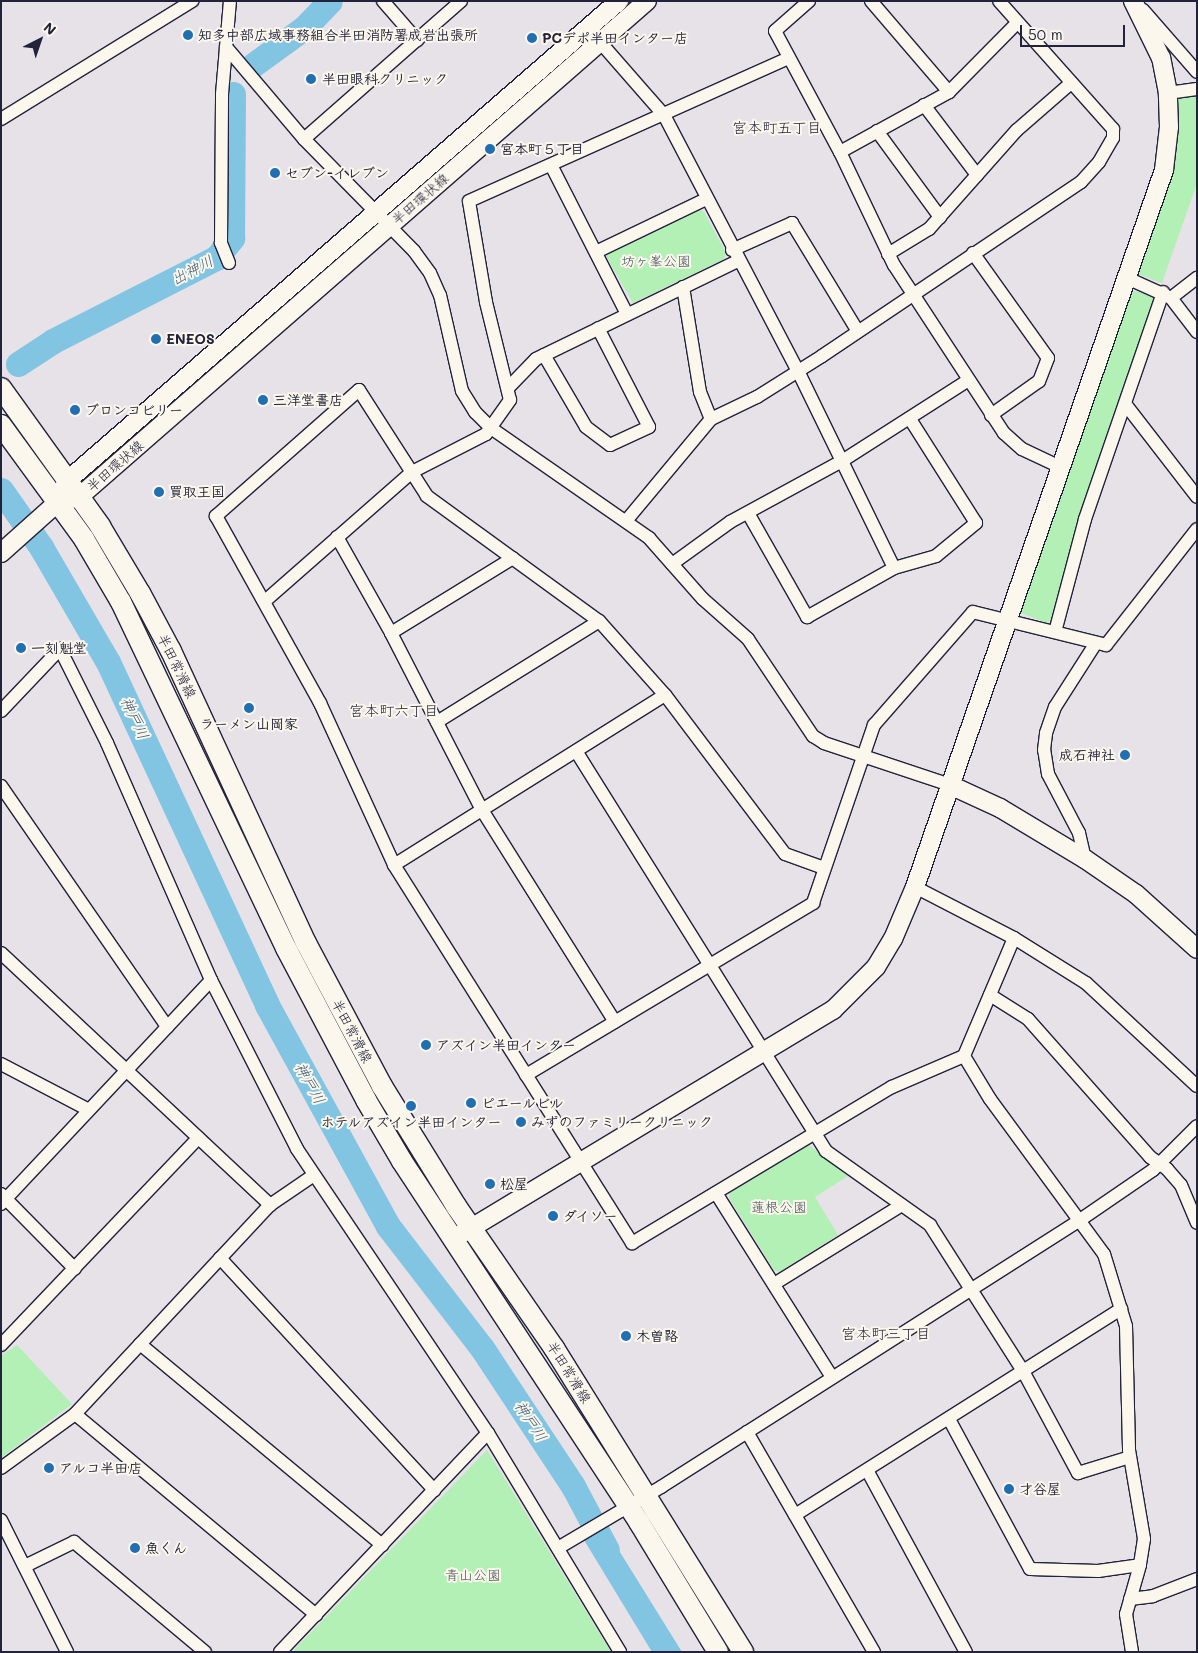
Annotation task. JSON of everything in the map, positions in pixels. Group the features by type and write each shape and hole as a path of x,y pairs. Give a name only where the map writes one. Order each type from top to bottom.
{"main road":[{"name":"半田常滑線","path":"1,388 100,526 171,651 343,1016 420,1150 554,1348 743,1652"},
{"name":"半田常滑線","path":"1,424 84,539 153,664 325,1026 402,1161 628,1506 718,1652"}],"street":[{"path":"1,119 192,1"},
{"path":"229,264 221,243 222,94 230,1"},
{"path":"383,1 417,40"},
{"path":"304,140 461,1"},
{"name":"半田環状線","path":"57,503 79,497 383,220 619,1"},
{"name":"半田環状線","path":"57,503 67,481 600,42 647,1"},
{"path":"808,1 775,31 840,152 888,254 911,294 991,415 1022,449 1060,466"},
{"path":"871,1 950,92"},
{"path":"626,521 711,419 798,372 857,330 1081,182 1113,138 1113,128 999,1"},
{"path":"1133,1 1197,72"},
{"path":"453,1239 833,1010 856,990 894,939 915,887 1164,170 1169,127 1168,93 1161,58 1133,1"},
{"path":"840,152 950,92 1017,23"},
{"path":"600,42 664,115 735,255 798,372 894,568"},
{"path":"226,47 304,140 414,251 430,273 440,295 462,391 475,412 491,428 649,538 703,599 748,639 813,736 950,786 1000,808 1085,859 1136,894 1197,949"},
{"path":"1161,58 1169,52 1182,54"},
{"path":"265,601 412,472 486,434 510,400 486,302 469,201 789,58"},
{"path":"888,254 929,229 1017,130 1071,83"},
{"path":"1168,93 1197,89"},
{"path":"924,105 977,175"},
{"path":"877,132 940,217"},
{"path":"551,165 627,314"},
{"path":"596,252 706,199"},
{"path":"508,388 544,355 683,287 792,223 857,330"},
{"path":"973,253 1048,358 1039,380 991,415"},
{"path":"1126,278 1167,295 1197,332"},
{"path":"1055,632 1085,519 1167,295 1197,278"},
{"path":"683,287 700,392 711,419"},
{"path":"544,355 586,428 610,444 649,427 598,328"},
{"path":"672,564 748,512 842,461 967,381"},
{"path":"824,868 785,854 665,695 598,621 426,496 359,390 216,516 265,601 320,703 394,865 632,1243 892,1087 964,1056 1014,938"},
{"path":"1126,405 1197,497"},
{"path":"748,512 807,617 894,568 936,556 976,523 910,419"},
{"path":"6,549 57,503"},
{"path":"526,1075 813,903 874,725 973,612 1106,645 1197,529"},
{"path":"337,537 391,633 482,810 614,1022"},
{"path":"391,633 513,558"},
{"path":"437,722 598,621"},
{"path":"1085,859 1079,833 1048,774 1044,750 1046,733 1055,707 1096,643"},
{"path":"1,711 60,649 107,743 212,980 297,1148 488,1433 620,1652"},
{"path":"394,865 665,695"},
{"path":"576,751 826,1152 930,1225 1022,1371 1078,1473 1130,1458"},
{"path":"1,786 167,1027"},
{"path":"915,887 1014,938 1086,983 1197,1086"},
{"path":"1,953 270,1205"},
{"path":"75,1269 3,1199 212,980"},
{"path":"990,995 1028,1019 1159,1164 1181,1184 1197,1222"},
{"path":"964,1056 990,1099 1104,1254 1126,1326 1130,1458 1144,1539 1140,1565 1126,1614 1132,1652"},
{"path":"1,1064 89,1110"},
{"path":"558,1548 647,1495 1080,1220 1159,1164 1197,1126"},
{"path":"2,1344 198,1138"},
{"path":"1,1468 75,1414 270,1205 314,1176"},
{"path":"716,1193 832,1377"},
{"path":"774,1284 902,1205"},
{"path":"220,1258 434,1490"},
{"path":"795,1515 1121,1309"},
{"path":"140,1344 382,1545"},
{"path":"75,1414 316,1615"},
{"path":"949,1418 1030,1569 1098,1571 1140,1565"},
{"path":"747,1432 874,1652"},
{"path":"280,1652 488,1433"},
{"path":"867,1470 966,1652"},
{"path":"1,1520 68,1652"},
{"path":"25,1566 74,1542 205,1652"},
{"path":"1130,1599 1153,1596 1197,1580"}],"green space":[{"path":"1197,94 1197,183 1162,283 1138,274 1172,169 1177,100 1180,96"},
{"name":"坊ヶ峯公園","path":"699,209 704,212 726,253 724,259 633,303 606,256 609,251"},
{"path":"1131,291 1153,294 1154,298 1078,519 1051,620 1047,623 1019,612"},
{"name":"蓮根公園","path":"809,1145 848,1176 815,1197 838,1235 779,1272 774,1270 729,1198 730,1192"},
{"path":"17,1345 72,1404 1,1458 1,1356"},
{"name":"青山公園","path":"487,1450 611,1652 292,1652"}],"water":[{"path":"605,1528 682,1652 652,1652 584,1540"}],"waterway":[{"name":"出神川","path":"253,65 304,28 330,1"},
{"name":"出神川","path":"18,364 53,341 216,258 232,238 233,94"},
{"name":"神戸川","path":"1,490 41,547 108,662 267,1005 388,1226 482,1348 573,1486 607,1550"}],"place":[{"name":"知多中部広域事務組合半田消防署成岩出張所","path":"188,35"},
{"name":"PCデポ半田インター店","path":"532,38"},
{"name":"半田眼科クリニック","path":"311,79"},
{"name":"宮本町５丁目","path":"490,149"},
{"name":"セブン-イレブン","path":"275,173"},
{"name":"ENEOS","path":"156,339"},
{"name":"三洋堂書店","path":"263,400"},
{"name":"ブロンコビリー","path":"75,410"},
{"name":"買取王国","path":"159,492"},
{"name":"一刻魁堂","path":"21,648"},
{"name":"ラーメン山岡家","path":"249,708"},
{"name":"成石神社","path":"1125,755"},
{"name":"アズイン半田インター","path":"426,1045"},
{"name":"ピエールビル","path":"471,1103"},
{"name":"ホテルアズイン半田インター","path":"411,1106"},
{"name":"みずのファミリークリニック","path":"521,1122"},
{"name":"松屋","path":"490,1184"},
{"name":"ダイソー","path":"553,1216"},
{"name":"木曽路","path":"626,1336"},
{"name":"アルコ半田店","path":"49,1468"},
{"name":"才谷屋","path":"1009,1489"},
{"name":"魚くん","path":"135,1548"}],"district":[{"name":"宮本町五丁目","path":"777,128"},
{"name":"宮本町六丁目","path":"394,711"},
{"name":"宮本町三丁目","path":"886,1334"}]}
